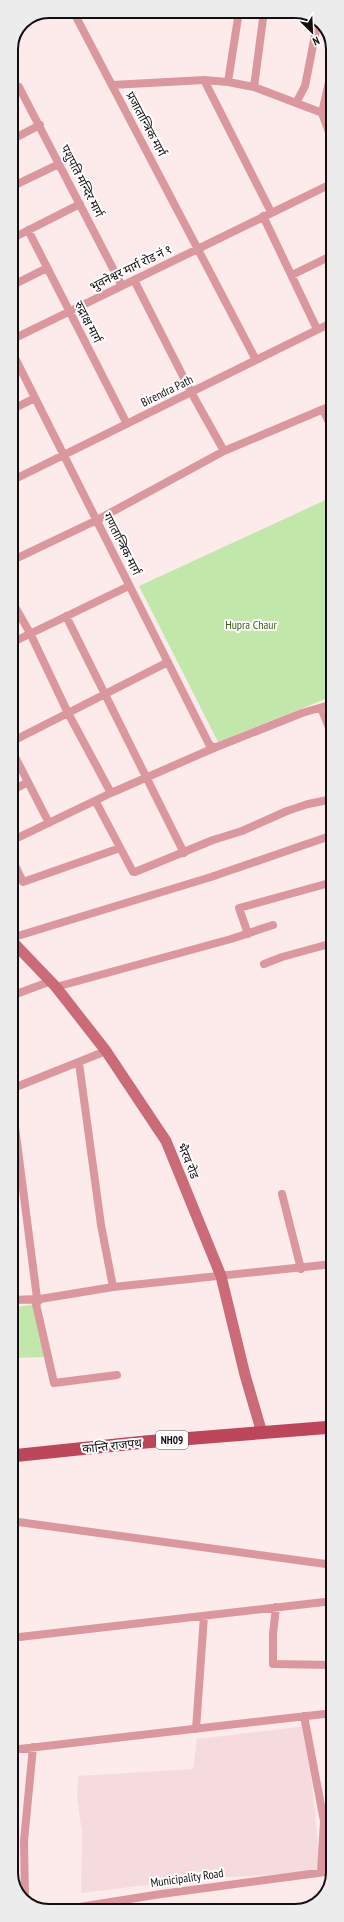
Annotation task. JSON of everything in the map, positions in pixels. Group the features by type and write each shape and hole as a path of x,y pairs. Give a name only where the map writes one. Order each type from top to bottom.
{"main road":[{"name":"भैरव रोड","path":"18,946 53,984 106,1051 166,1141 221,1276 245,1376 262,1432"},
{"name":"कान्ति राजपथ","path":"18,1455 146,1442 326,1427"}],"street":[{"name":"प्रजातान्त्रिक मार्ग","path":"77,18 256,360"},
{"path":"228,82 238,18"},
{"path":"254,87 263,18"},
{"path":"296,103 306,79 317,27"},
{"path":"204,80 271,212"},
{"path":"112,85 204,80 228,82 254,87 326,115"},
{"name":"पशुपति मन्दिर मार्ग","path":"18,88 40,125 122,286"},
{"path":"326,96 322,114 326,125"},
{"path":"18,136 40,125"},
{"path":"18,184 59,164"},
{"name":"भुवनेश्वर मार्ग रोड नं १","path":"18,337 262,216 326,186"},
{"path":"18,235 80,204"},
{"path":"262,216 292,274 317,329"},
{"name":"रुद्राक्ष मार्ग","path":"28,230 127,424"},
{"path":"292,274 326,259"},
{"path":"18,282 47,268"},
{"path":"134,280 191,392 224,451"},
{"name":"Birendra Path","path":"18,478 326,325"},
{"name":"गणतान्त्रिक मार्ग","path":"18,364 209,744 214,748"},
{"path":"18,406 35,398"},
{"path":"18,558 97,520 224,451 326,408"},
{"path":"322,410 326,417"},
{"path":"18,640 129,586"},
{"path":"18,613 68,713 112,793"},
{"path":"66,616 184,853"},
{"path":"18,738 168,662"},
{"path":"18,838 96,802 112,793 214,748 308,711 326,706"},
{"path":"321,708 326,720"},
{"path":"18,763 49,823"},
{"path":"18,787 28,782"},
{"path":"96,802 133,872 135,872 213,840 242,831 292,809 326,801"},
{"path":"18,937 211,877 326,836"},
{"path":"18,872 23,882 120,848"},
{"path":"248,934 239,908 326,884"},
{"path":"18,994 248,934 274,925"},
{"path":"264,964 326,945"},
{"path":"18,1086 106,1051"},
{"path":"79,1063 101,1225 113,1287"},
{"path":"18,1146 39,1298 36,1304 54,1383 117,1374"},
{"path":"282,1194 301,1269"},
{"path":"18,1300 39,1298 113,1287 301,1269 326,1265"},
{"path":"18,1522 326,1564"},
{"path":"18,1637 326,1602"},
{"path":"276,1607 273,1634 273,1664 326,1665"},
{"path":"196,1729 204,1616"},
{"path":"18,1749 326,1714"},
{"path":"304,1716 324,1821 321,1872"},
{"path":"25,1893 24,1841 30,1792 33,1747"},
{"name":"Municipality Road","path":"102,1904 161,1894 326,1872"}],"shaded area":[{"path":"306,1726 321,1872 195,1879 81,1893 82,1832 77,1799 78,1776 193,1769 197,1739"}],"green space":[{"name":"Hupra Chaur","path":"326,500 326,699 218,742 139,586"},
{"path":"36,1304 46,1357 18,1358 18,1307"}]}
